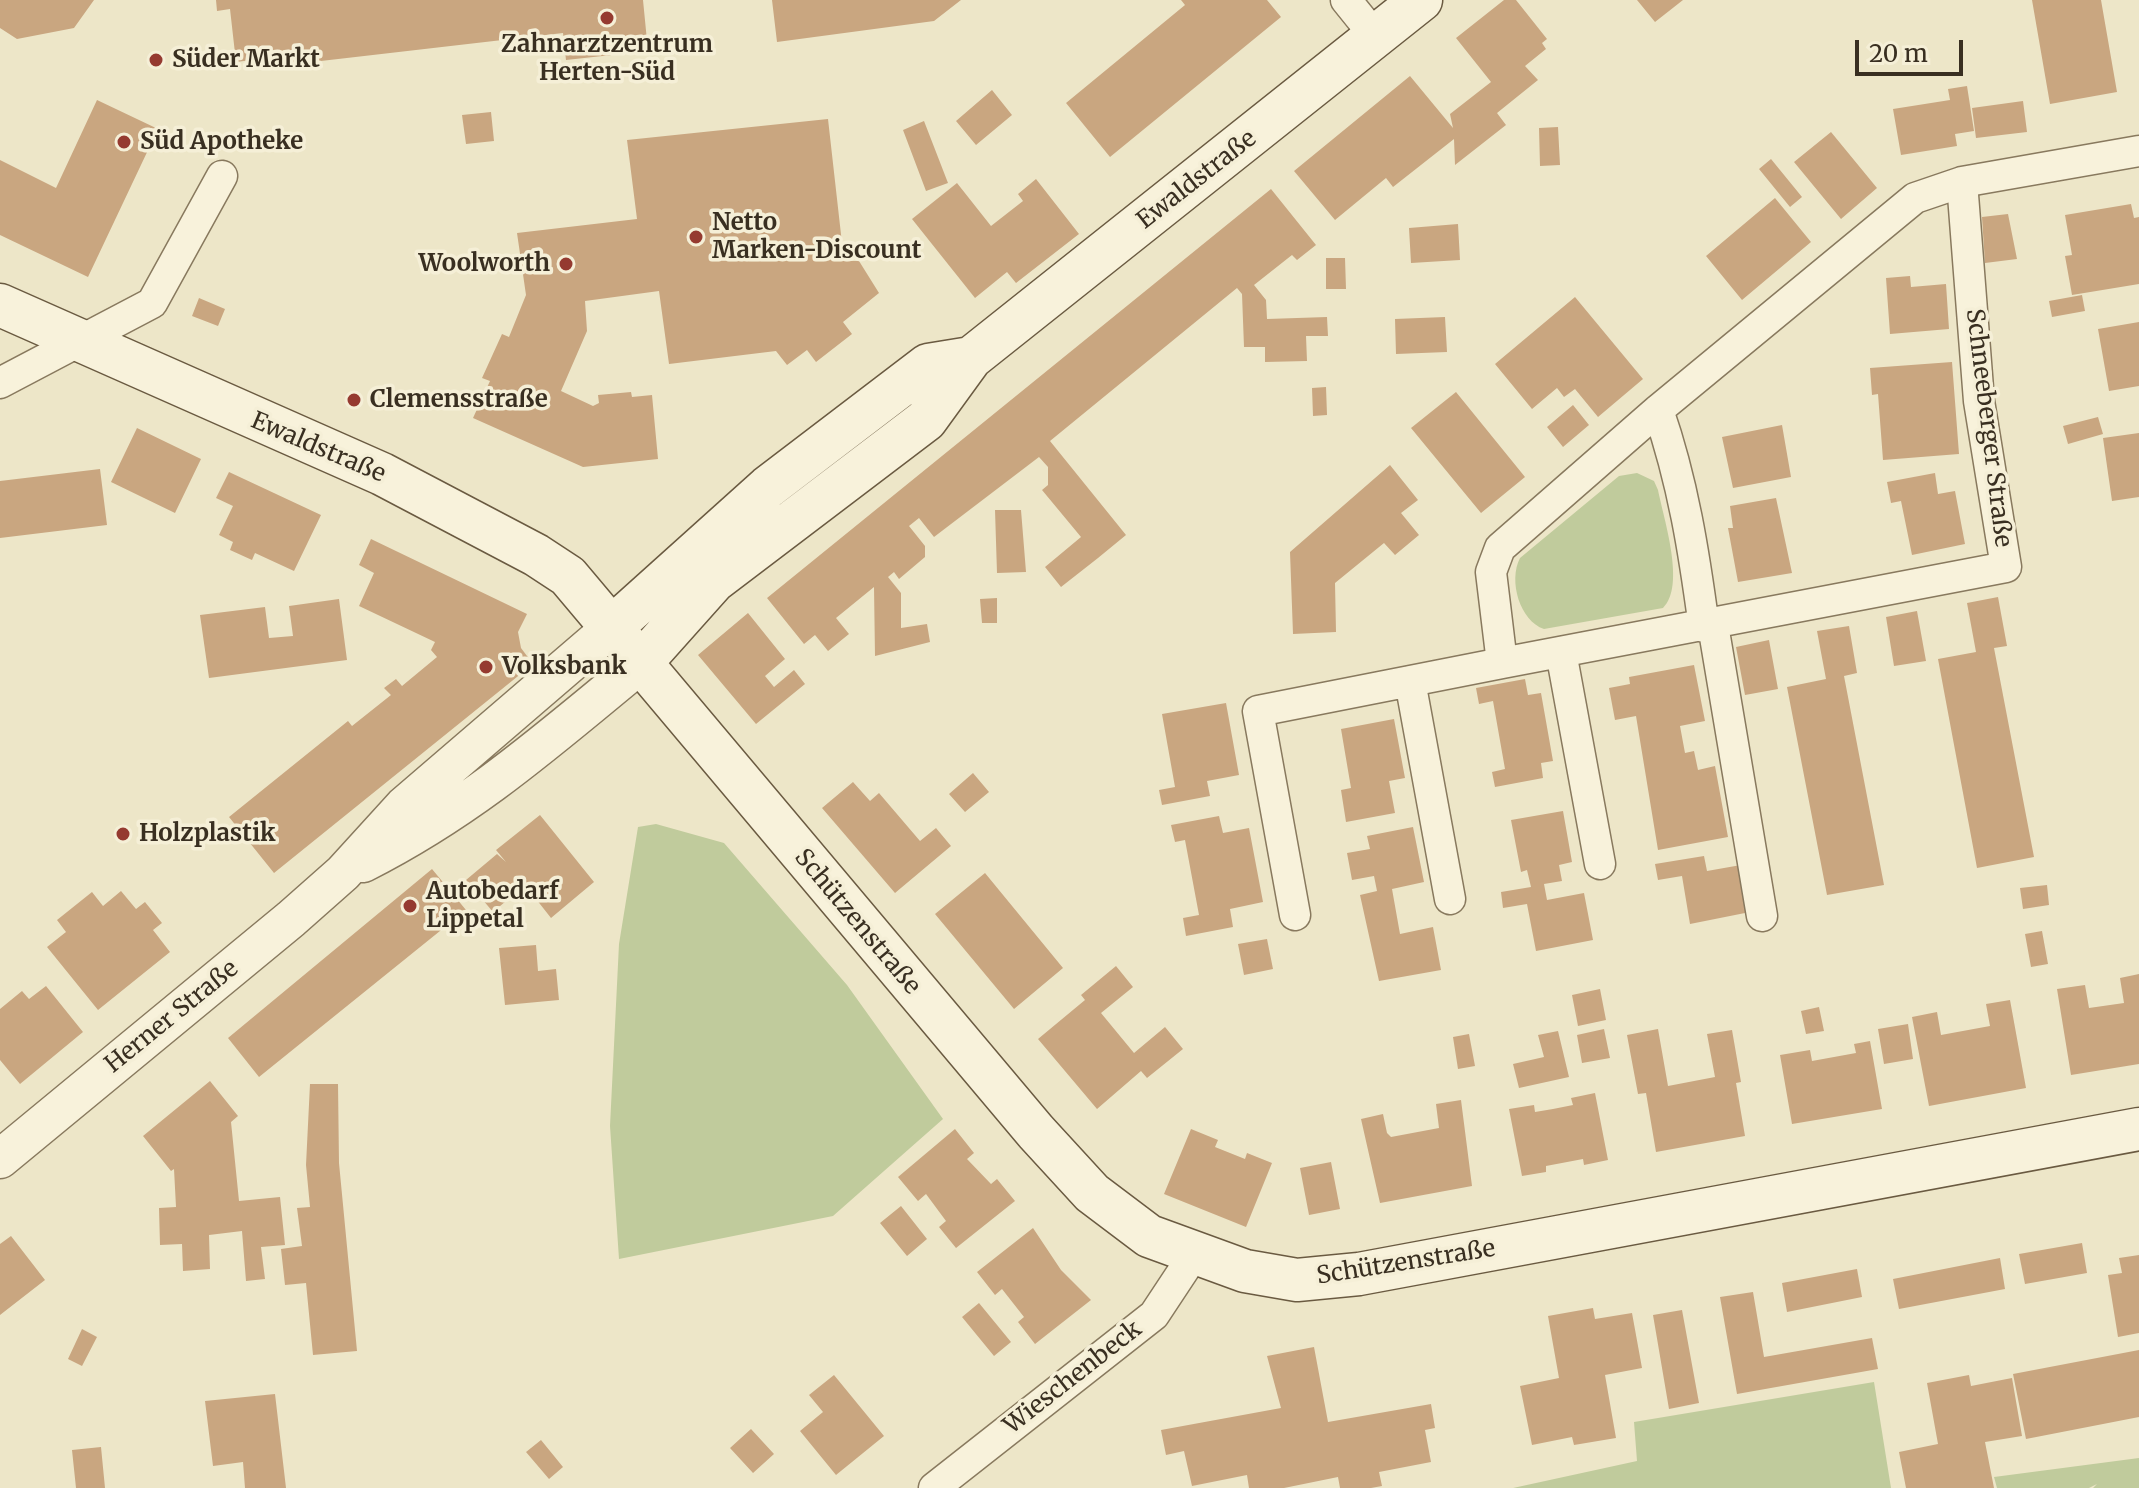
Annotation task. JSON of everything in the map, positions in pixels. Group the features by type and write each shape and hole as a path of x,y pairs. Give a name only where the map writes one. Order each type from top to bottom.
{"main road":[{"name":"Ewaldstraße","path":"0,305 382,474 536,555 568,576 639,665 714,581 926,420 971,358 1421,0"},
{"name":"Ewaldstraße","path":"610,629 768,487 928,365 971,358"},
{"name":"Schützenstraße","path":"639,665 1026,1121 1092,1193 1149,1236 1245,1271 1297,1280 1359,1274 2139,1129"}],"street":[{"path":"1346,0 1375,36"},
{"path":"1502,663 1491,572 1500,548 1658,410 1915,198 1962,182 2139,151"},
{"path":"0,383 152,303 222,176"},
{"name":"Schneeberger Straße","path":"1295,915 1258,711 2006,567 1979,401 1962,182"},
{"path":"1658,410 1677,465 1691,529 1762,916"},
{"name":"Herner Straße","path":"0,1159 221,980 343,873 404,806 610,629"},
{"path":"1561,652 1600,864"},
{"name":"Herner Straße","path":"343,873 423,833 500,781 639,665"},
{"path":"1410,681 1450,899"},
{"name":"Wieschenbeck","path":"934,1488 1154,1315 1195,1253"}],"green space":[{"path":"1637,473 1654,481 1658,490 1673,569 1670,598 1663,608 1544,629 1536,625 1528,618 1518,599 1515,578 1520,558 1619,476"},
{"path":"656,824 724,843 847,985 943,1119 833,1216 619,1259 610,1126 619,944 638,827"},
{"path":"1874,1382 1891,1488 1513,1488 1637,1461 1634,1422"},
{"path":"2139,1458 2139,1488 2093,1488 2097,1484 2089,1488 1997,1488 1994,1477"}],"building":[{"path":"0,0 94,0 74,28 17,39 0,28"},
{"path":"216,0 643,0 648,51 566,60 563,33 269,67 268,58 236,62 230,9 217,11"},
{"path":"772,0 961,0 934,21 777,42"},
{"path":"1181,0 1267,0 1281,17 1110,157 1066,103 1185,5"},
{"path":"1504,0 1516,0 1547,39 1542,43 1546,49 1525,66 1538,80 1497,113 1506,125 1455,165 1454,139 1393,187 1386,178 1335,220 1294,171 1410,76 1453,128 1450,114 1491,82 1456,38"},
{"path":"1637,0 1683,0 1655,22"},
{"path":"2032,0 2101,0 2117,92 2050,104"},
{"path":"1967,86 1974,131 1955,134 1957,146 1901,155 1893,109 1950,100 1948,89"},
{"path":"992,90 1012,115 976,145 956,121"},
{"path":"97,100 158,129 88,277 0,235 0,160 56,188"},
{"path":"2023,101 2027,132 1976,138 1972,108"},
{"path":"491,112 494,141 466,144 462,115"},
{"path":"828,119 844,261 859,261 879,293 843,322 852,334 816,362 807,350 787,365 776,351 669,364 659,291 585,301 587,331 561,391 593,406 599,403 598,395 631,392 632,397 652,395 658,459 583,467 473,418 490,381 482,378 502,334 509,337 526,295 517,233 637,219 627,140"},
{"path":"924,121 948,183 926,191 903,130"},
{"path":"1558,127 1560,165 1540,166 1539,128"},
{"path":"1831,132 1877,188 1841,219 1794,162"},
{"path":"1771,159 1802,197 1790,207 1759,169"},
{"path":"1036,179 1079,234 1016,283 1007,272 975,298 912,219 957,183 991,226 1023,201 1018,194"},
{"path":"1271,189 1316,245 1297,260 1292,255 1254,285 1266,300 1267,319 1327,317 1328,336 1306,336 1307,361 1265,362 1265,347 1244,347 1242,294 1237,288 1050,441 1126,535 1061,587 1045,567 1081,537 1042,490 1048,485 1048,467 1039,457 934,537 919,518 909,526 925,546 925,557 899,579 894,572 888,577 901,593 901,628 927,624 930,642 875,656 874,587 836,618 849,634 828,651 815,635 804,644 767,598"},
{"path":"1775,198 1811,242 1742,300 1706,256"},
{"path":"2131,204 2134,218 2139,217 2139,284 2072,295 2065,256 2072,255 2065,215"},
{"path":"2008,214 2017,259 1985,263 1982,217"},
{"path":"1458,224 1460,260 1411,263 1409,228"},
{"path":"1326,258 1345,258 1346,289 1326,289"},
{"path":"1910,276 1911,287 1946,284 1949,329 1890,334 1886,278"},
{"path":"2082,295 2085,311 2052,317 2049,301"},
{"path":"1575,297 1643,379 1598,417 1575,389 1564,397 1557,388 1532,409 1495,364"},
{"path":"199,298 225,309 218,326 192,316"},
{"path":"1445,317 1447,352 1396,354 1395,319"},
{"path":"2139,322 2139,386 2109,391 2098,329"},
{"path":"1952,362 1959,454 1883,460 1878,394 1872,395 1870,368"},
{"path":"1326,387 1327,415 1313,416 1312,388"},
{"path":"1456,392 1525,477 1481,513 1411,428"},
{"path":"1573,405 1589,425 1563,447 1547,427"},
{"path":"2098,417 2103,434 2068,444 2063,426"},
{"path":"1782,425 1791,477 1733,488 1722,437"},
{"path":"137,428 201,459 175,513 111,482"},
{"path":"2139,433 2139,497 2112,501 2103,438"},
{"path":"1390,465 1418,500 1401,513 1419,535 1395,555 1384,543 1335,583 1336,632 1293,634 1290,552"},
{"path":"100,469 107,525 0,538 0,481"},
{"path":"229,472 321,515 294,571 255,553 252,560 230,550 233,542 219,535 233,506 216,498"},
{"path":"1935,473 1938,494 1955,491 1965,544 1912,555 1901,501 1891,503 1887,482"},
{"path":"1776,498 1792,573 1738,582 1728,528 1733,528 1730,506"},
{"path":"995,510 1021,510 1026,572 997,573"},
{"path":"371,539 527,614 518,632 521,648 533,664 274,873 229,817 348,721 352,726 391,695 384,688 396,679 402,686 437,657 431,650 435,642 359,606 374,573 359,565"},
{"path":"1998,597 2007,646 1994,648 2034,857 1977,868 1938,659 1976,652 1967,603"},
{"path":"997,598 997,623 982,623 980,599"},
{"path":"339,599 347,660 209,678 200,615 265,607 269,638 293,636 289,606"},
{"path":"1917,611 1926,661 1894,666 1886,617"},
{"path":"748,613 785,659 765,676 774,687 794,670 805,684 756,724 698,655"},
{"path":"1849,626 1857,673 1844,676 1884,885 1827,895 1787,687 1826,679 1817,631"},
{"path":"1769,640 1778,689 1745,695 1736,647"},
{"path":"1694,665 1705,721 1680,726 1685,753 1694,751 1698,770 1715,766 1728,837 1658,850 1636,716 1615,720 1609,688 1630,684 1629,677"},
{"path":"1525,679 1528,695 1541,693 1553,761 1541,763 1543,778 1495,787 1492,772 1505,769 1493,701 1479,704 1476,688"},
{"path":"1226,703 1239,775 1207,781 1210,796 1162,805 1159,790 1175,787 1162,714"},
{"path":"1394,719 1405,778 1389,781 1395,813 1346,822 1341,790 1351,788 1341,729"},
{"path":"973,773 989,792 965,812 949,794"},
{"path":"853,782 870,801 879,793 920,841 936,828 951,846 895,893 822,808"},
{"path":"1563,811 1572,862 1559,865 1562,881 1544,884 1547,900 1584,893 1593,940 1536,951 1527,904 1503,908 1501,892 1531,887 1527,870 1521,872 1511,820"},
{"path":"540,815 594,882 551,918 525,885 493,912 466,880 497,854 506,862 496,850"},
{"path":"1219,816 1223,833 1249,828 1263,902 1230,909 1233,927 1186,936 1183,918 1199,915 1185,840 1175,842 1171,825"},
{"path":"1413,827 1424,882 1392,889 1400,934 1433,927 1441,970 1379,981 1360,895 1377,891 1374,876 1352,880 1347,853 1370,849 1367,836"},
{"path":"1704,856 1707,871 1741,865 1750,912 1690,924 1682,876 1658,880 1655,864"},
{"path":"432,869 466,910 259,1077 228,1038"},
{"path":"985,873 1063,968 1014,1009 935,914"},
{"path":"2047,885 2049,905 2023,909 2020,888"},
{"path":"121,891 136,909 145,902 162,923 153,930 170,952 98,1010 47,947 66,932 57,920 92,892 103,906"},
{"path":"2042,931 2048,964 2031,967 2025,934"},
{"path":"1267,939 1273,969 1244,975 1238,944"},
{"path":"536,945 538,971 556,969 559,1000 505,1005 499,948"},
{"path":"1116,966 1133,987 1101,1013 1134,1053 1165,1027 1183,1049 1147,1078 1141,1071 1097,1109 1038,1039 1085,1000 1081,995"},
{"path":"2139,974 2139,1064 2071,1075 2057,989 2085,985 2089,1008 2124,1003 2120,978"},
{"path":"46,986 83,1032 20,1084 0,1060 0,1009 22,991 29,999"},
{"path":"1600,989 1606,1020 1578,1026 1572,995"},
{"path":"2010,1000 2026,1088 1929,1106 1912,1017 1937,1012 1941,1035 1990,1026 1986,1004"},
{"path":"1819,1007 1824,1031 1806,1034 1801,1011"},
{"path":"1908,1024 1913,1059 1884,1064 1878,1029"},
{"path":"1604,1029 1610,1058 1582,1063 1577,1035"},
{"path":"1658,1029 1668,1086 1715,1077 1707,1034 1732,1030 1741,1082 1736,1083 1745,1136 1656,1152 1646,1093 1638,1094 1627,1035"},
{"path":"1558,1031 1569,1077 1519,1088 1513,1064 1544,1057 1538,1035"},
{"path":"1469,1034 1475,1066 1458,1069 1453,1037"},
{"path":"1870,1041 1882,1109 1792,1124 1780,1055 1810,1050 1812,1061 1856,1053 1854,1044"},
{"path":"210,1081 238,1116 231,1122 239,1201 280,1197 285,1245 261,1247 265,1279 246,1281 242,1231 209,1235 210,1269 183,1271 182,1244 160,1245 159,1208 176,1207 174,1169 171,1171 143,1136"},
{"path":"310,1084 338,1084 339,1163 357,1351 313,1355 306,1283 285,1285 281,1249 302,1246 297,1208 310,1207 306,1165"},
{"path":"1595,1093 1608,1160 1584,1165 1583,1159 1546,1166 1546,1172 1522,1176 1509,1109 1534,1105 1535,1112 1553,1109 1573,1105 1571,1098"},
{"path":"1461,1100 1472,1186 1380,1203 1361,1119 1383,1114 1387,1133 1391,1137 1439,1128 1436,1104"},
{"path":"955,1129 974,1153 967,1159 991,1184 997,1179 1015,1201 956,1248 939,1227 946,1221 926,1194 918,1201 898,1177"},
{"path":"1191,1129 1218,1140 1215,1147 1245,1159 1247,1153 1272,1163 1246,1227 1164,1194"},
{"path":"1331,1162 1340,1209 1309,1215 1300,1168"},
{"path":"901,1206 927,1239 907,1256 880,1223"},
{"path":"1033,1228 1061,1270 1091,1300 1035,1344 1018,1322 1024,1317 1002,1289 995,1295 977,1272"},
{"path":"11,1236 45,1280 0,1315 0,1244"},
{"path":"2082,1243 2087,1273 2025,1284 2019,1254"},
{"path":"2139,1255 2139,1333 2118,1337 2108,1275 2122,1273 2119,1258"},
{"path":"2000,1258 2005,1289 1899,1309 1893,1279"},
{"path":"1857,1269 1862,1297 1787,1312 1782,1283"},
{"path":"1753,1292 1764,1357 1872,1338 1878,1369 1737,1394 1720,1297"},
{"path":"979,1303 1011,1342 994,1356 962,1317"},
{"path":"1593,1308 1595,1319 1632,1313 1642,1368 1605,1375 1616,1438 1574,1445 1572,1437 1532,1445 1520,1386 1559,1378 1548,1316"},
{"path":"1682,1310 1699,1403 1669,1409 1653,1315"},
{"path":"82,1329 97,1337 82,1366 68,1359"},
{"path":"1314,1347 1328,1422 1431,1404 1435,1428 1425,1430 1431,1462 1379,1472 1382,1486 1371,1488 1340,1488 1338,1477 1284,1488 1249,1488 1247,1475 1192,1486 1184,1451 1166,1455 1161,1430 1281,1408 1267,1356"},
{"path":"2139,1350 2139,1417 2026,1439 2013,1374"},
{"path":"834,1375 884,1436 836,1475 800,1431 823,1412 809,1395"},
{"path":"1969,1375 1971,1386 2012,1378 2022,1436 1985,1442 1994,1488 1906,1488 1899,1452 1938,1444 1927,1383"},
{"path":"275,1394 286,1488 245,1488 243,1462 213,1466 205,1401"},
{"path":"751,1429 774,1454 753,1473 730,1448"},
{"path":"541,1440 563,1467 549,1479 526,1452"},
{"path":"101,1447 105,1488 76,1488 72,1450"}],"place":[{"name":"Zahnarztzentrum Herten-Süd","path":"607,18"},
{"name":"Süder Markt","path":"156,60"},
{"name":"Süd Apotheke","path":"124,142"},
{"name":"Netto Marken-Discount","path":"696,237"},
{"name":"Woolworth","path":"566,264"},
{"name":"Clemensstraße","path":"354,400"},
{"name":"Volksbank","path":"486,667"},
{"name":"Holzplastik","path":"123,834"},
{"name":"Autobedarf Lippetal","path":"410,906"}]}
